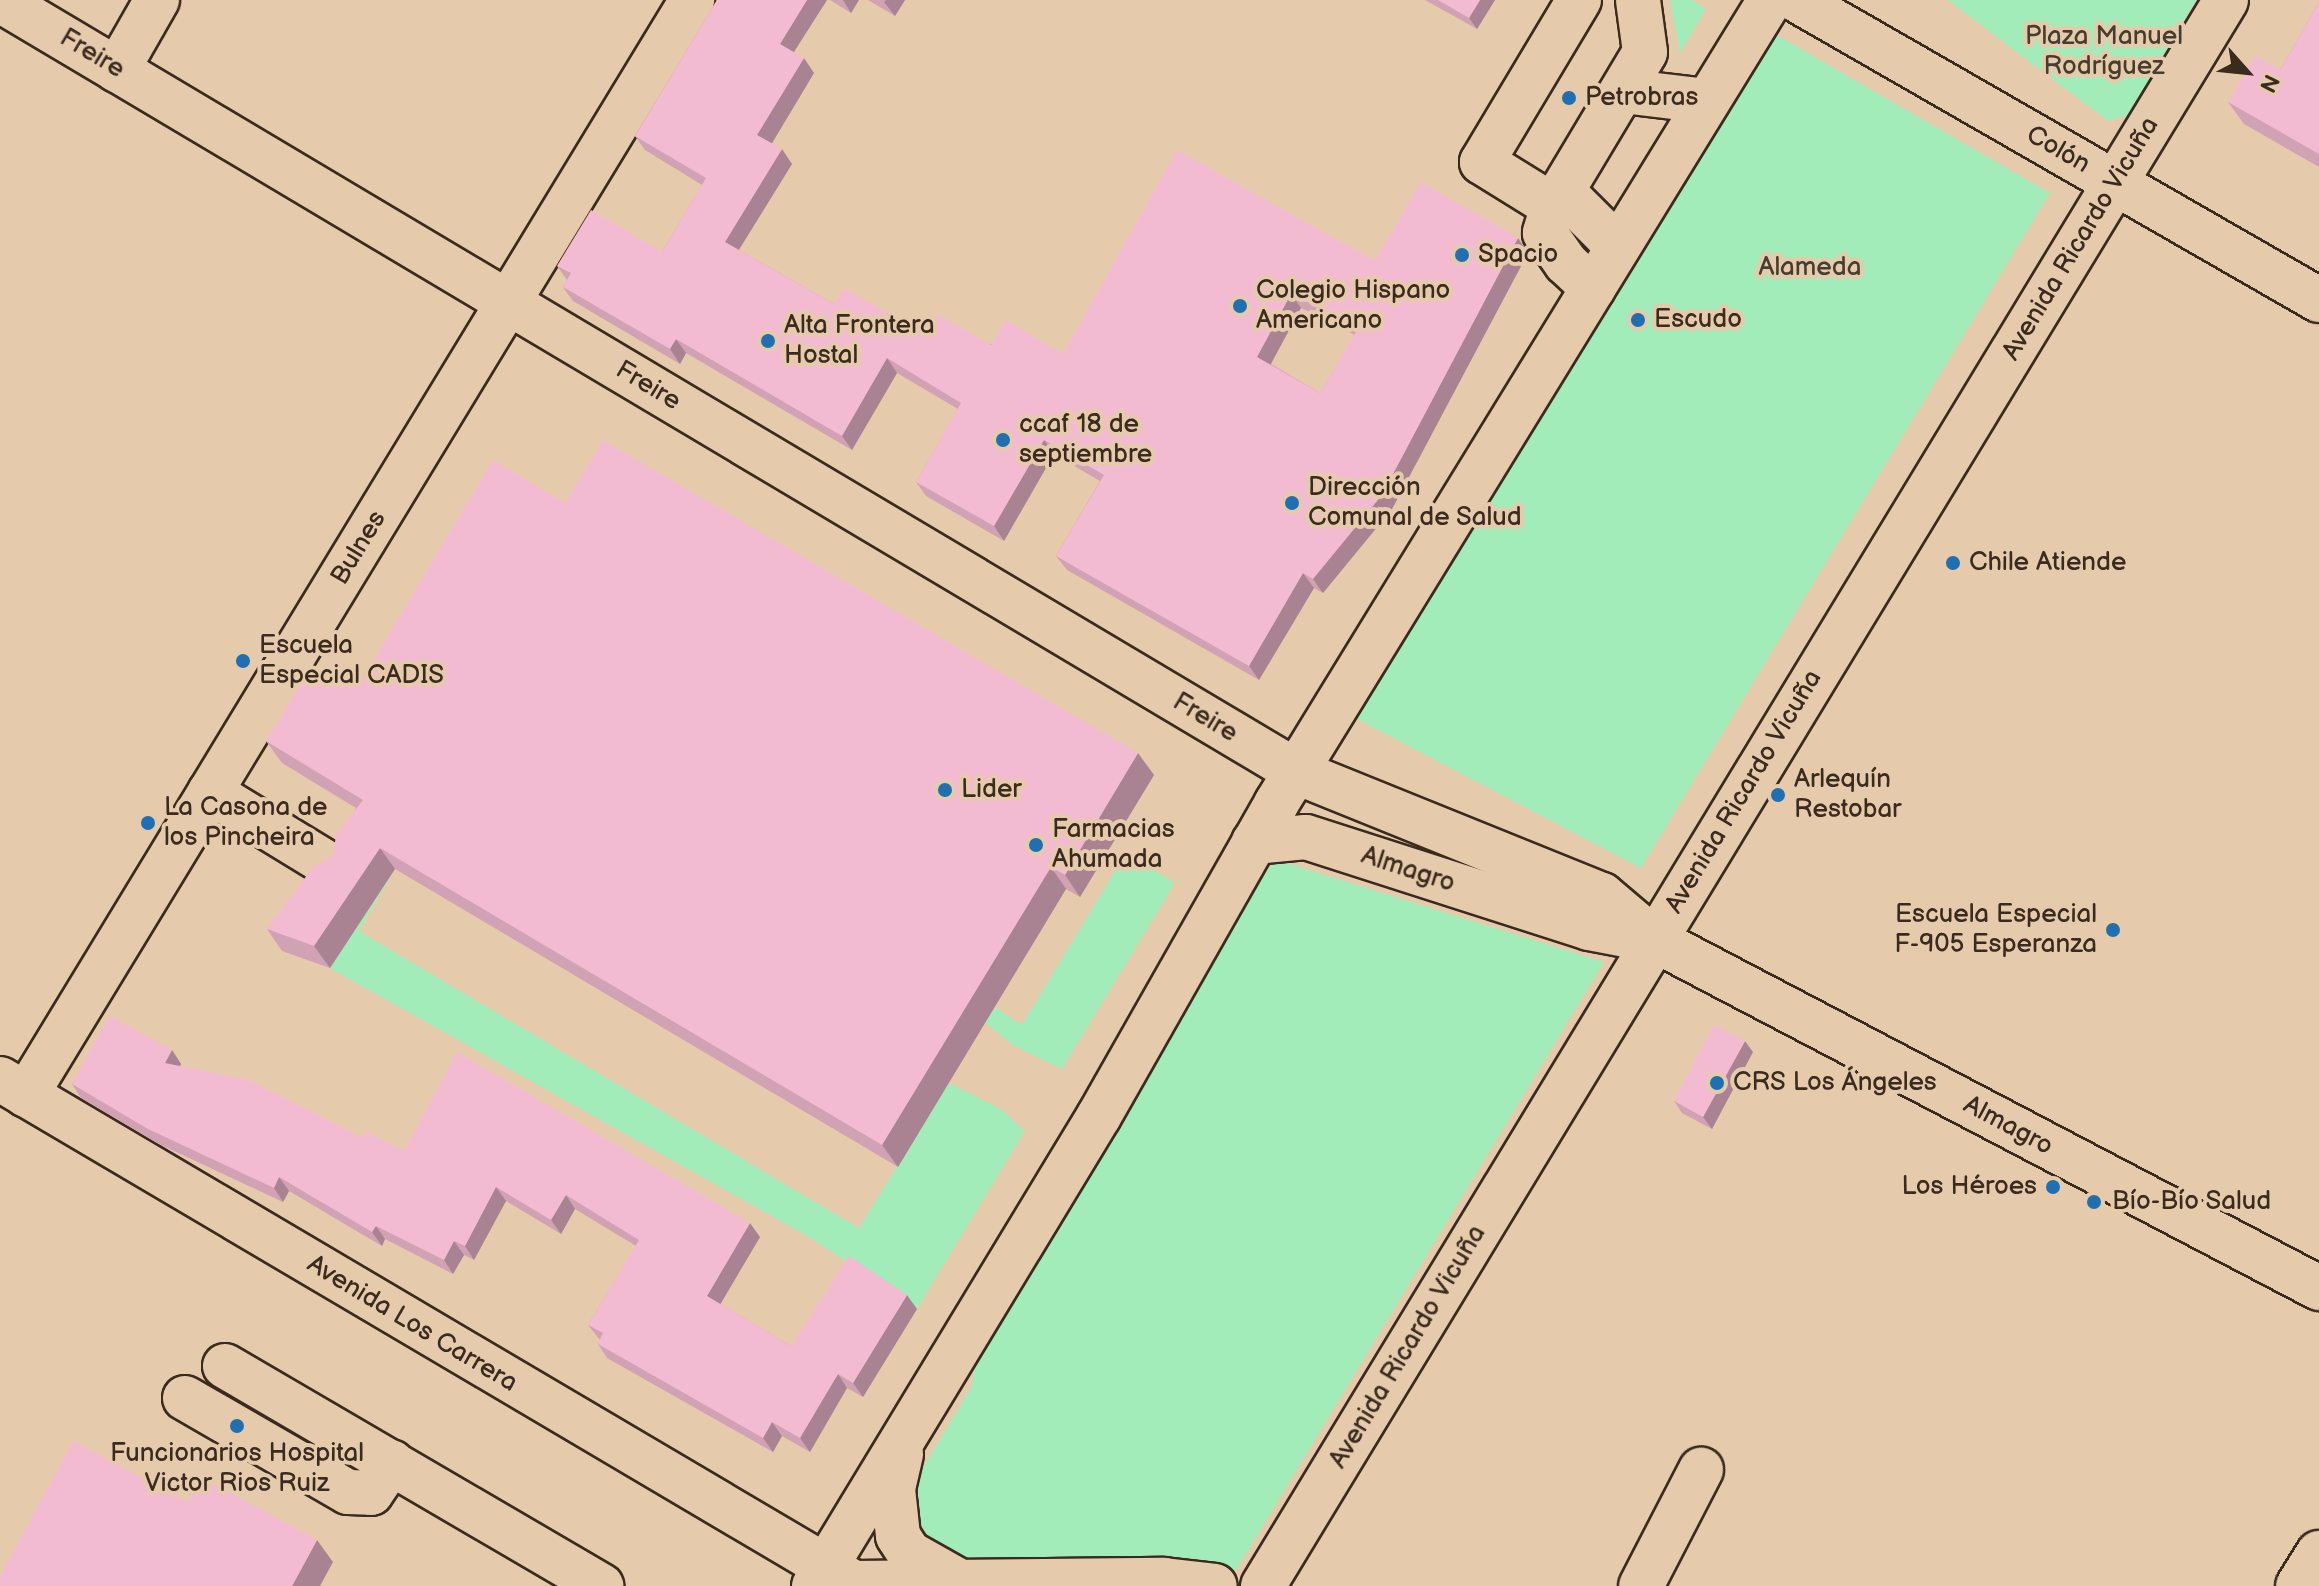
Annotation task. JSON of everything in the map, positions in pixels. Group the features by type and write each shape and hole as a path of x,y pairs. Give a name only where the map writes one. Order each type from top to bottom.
{"main road":[{"name":"Freire","path":"0,0 1297,772"},
{"path":"117,70 157,0"},
{"name":"Bulnes","path":"13,1087 210,792 692,0"},
{"path":"1579,0 1482,162 1557,198 1618,247"},
{"path":"1593,288 1566,263 1545,233 1557,198 1645,52 1638,0"},
{"path":"819,1577 1099,1116 1254,842 1770,0"},
{"name":"Colón","path":"1797,0 2319,300"},
{"name":"Avenida Ricardo Vicuña","path":"1263,1586 2226,0"},
{"path":"1623,91 1707,101"},
{"name":"Almagro","path":"1297,772 1602,895 1655,940 2319,1288"},
{"path":"210,792 328,864"},
{"name":"Almagro","path":"1254,842 1306,837 1589,928 1655,940"},
{"name":"Avenida Los Carrera","path":"13,1087 819,1577 854,1583 1164,1580 1215,1586"},
{"path":"225,1366 602,1586"},
{"path":"185,1398 348,1492 371,1493 392,1462"},
{"path":"917,1415 896,1466 898,1536 922,1563 959,1581"},
{"path":"1641,1586 1701,1470"},
{"path":"2298,1586 2319,1553"}],"green space":[{"path":"1670,0 1692,0 1706,9 1680,53"},
{"name":"Plaza Manuel Rodríguez","path":"1948,0 2196,0 2128,115 2108,121"},
{"name":"Alameda","path":"1761,26 2050,193 1641,868 1344,712"},
{"path":"1126,853 1175,883 1062,1069 1011,1044 985,1022 995,1007 1022,1025"},
{"path":"1274,859 1604,962 1227,1585 925,1558 906,1496 971,1388 979,1342"},
{"path":"395,869 359,931 859,1228 949,1083 1001,1109 1025,1131 917,1309 811,1238 330,968"}],"building":[{"path":"717,0 807,0 780,44 804,58 757,135 782,149 725,242 834,304 844,288 925,335 937,314 991,345 1006,320 1063,354 1177,150 1375,261 1421,182 1518,238 1382,495 1313,579 1303,573 1249,666 1056,556 1104,475 1044,440 994,526 916,482 961,403 887,358 842,436 676,339 670,349 563,287 571,273 557,266 591,210 662,252 706,178 635,136","holes":["1291,294 1359,327 1320,393 1257,357"]},
{"path":"1438,0 1480,0 1469,18"},
{"path":"2319,2 2319,154 2228,102 2255,55 2280,70"},
{"path":"603,440 1138,753 1065,875 1051,867 882,1145 380,848 314,946 267,929 313,867 333,856 336,835 363,800 266,741 305,677 321,685 336,660 364,676 493,460 565,503"},
{"path":"110,1016 172,1050 165,1063 249,1080 363,1138 367,1132 404,1151 457,1052 750,1223 707,1296 791,1346 849,1256 907,1295 853,1383 838,1374 800,1438 772,1422 763,1438 598,1344 603,1333 588,1325 639,1240 566,1195 551,1220 496,1187 465,1246 454,1241 444,1260 376,1226 372,1232 279,1177 274,1188 148,1129 72,1084"},
{"path":"1714,1025 1745,1041 1703,1117 1674,1101"},
{"path":"73,1441 188,1502 201,1477 317,1540 292,1586 0,1586 0,1576"}],"place":[{"name":"Petrobras","path":"1569,98"},
{"name":"Spacio","path":"1462,255"},
{"name":"Colegio Hispano Americano","path":"1240,306"},
{"name":"Escudo","path":"1638,320"},
{"name":"Alta Frontera Hostal","path":"768,341"},
{"name":"ccaf 18 de septiembre","path":"1003,440"},
{"name":"Dirección Comunal de Salud","path":"1292,503"},
{"name":"Chile Atiende","path":"1953,563"},
{"name":"Escuela Especial CADIS","path":"243,661"},
{"name":"Lider","path":"945,790"},
{"name":"Arlequín Restobar","path":"1778,795"},
{"name":"La Casona de los Pincheira","path":"148,823"},
{"name":"Farmacias Ahumada","path":"1036,845"},
{"name":"Escuela Especial F-905 Esperanza","path":"2113,930"},
{"name":"CRS Los Ángeles","path":"1717,1083"},
{"name":"Los Héroes","path":"2053,1187"},
{"name":"Bío-Bío Salud","path":"2094,1202"},
{"name":"Funcionarios Hospital Victor Rios Ruiz","path":"237,1426"}]}
